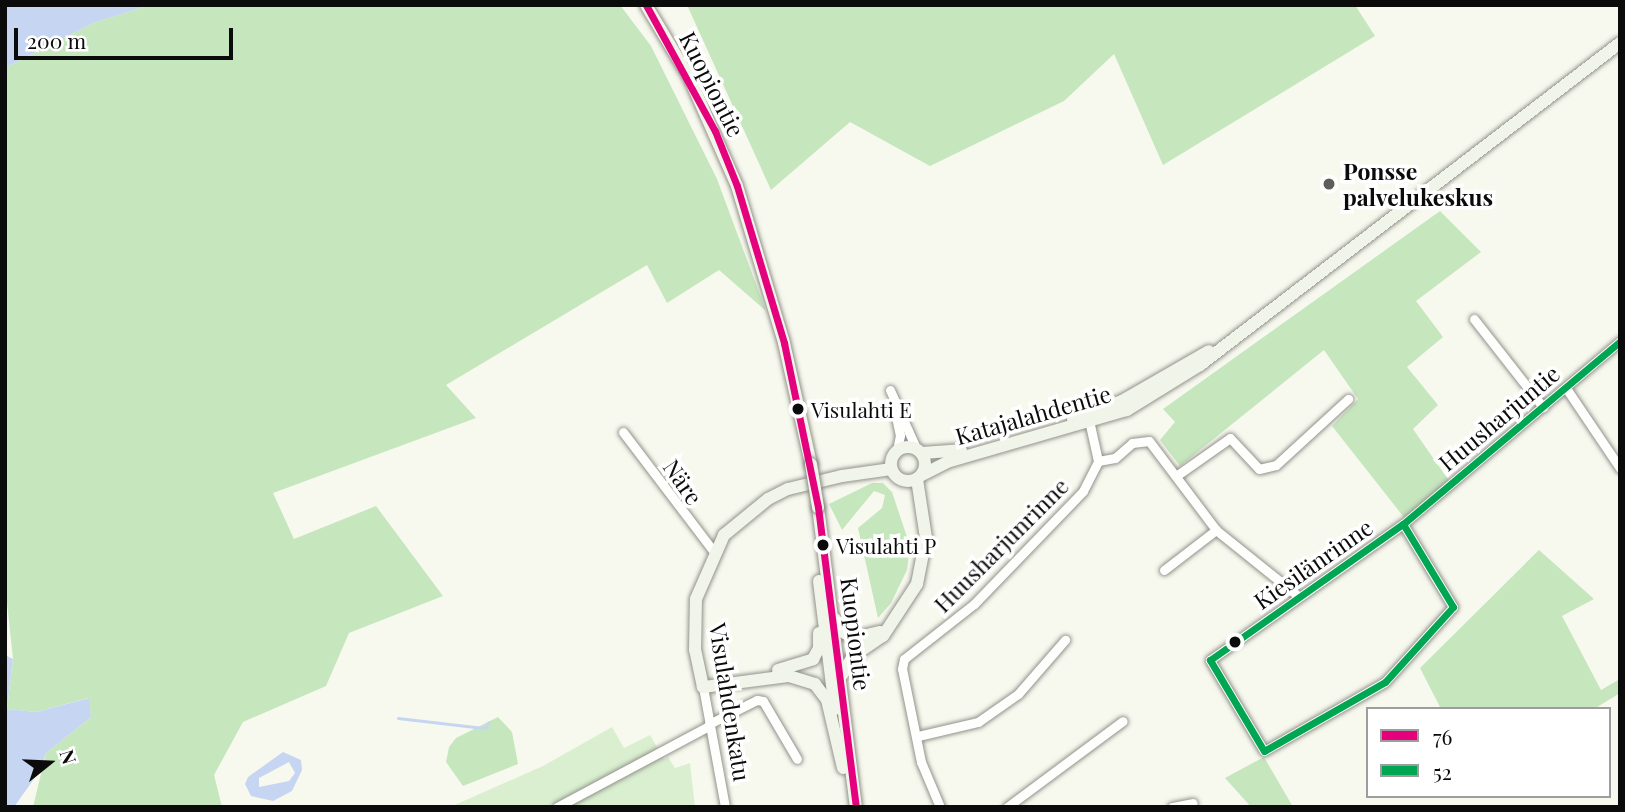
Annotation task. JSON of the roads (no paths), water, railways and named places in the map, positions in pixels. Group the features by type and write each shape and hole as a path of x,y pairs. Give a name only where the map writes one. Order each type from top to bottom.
{"street":[{"name":"Kuopiontie","path":"646,5 689,77 737,186 794,385 814,507 848,807"},
{"name":"Katajalahdentie","path":"895,464 919,451 948,453 1127,410 1200,365 1222,345 1618,44"},
{"path":"1474,319 1543,407"},
{"name":"Huusharjuntie","path":"1404,524 1620,341"},
{"path":"1566,388 1620,468"},
{"path":"843,703 845,664 890,626 913,594 922,565 926,538 919,477 925,468 890,390 900,435 895,464 916,518 922,565"},
{"path":"1176,476 1230,438 1259,469 1276,465 1348,398"},
{"name":"Katajalahdentie","path":"919,477 979,452 1089,418"},
{"path":"1089,418 1098,461 1115,458 1132,443 1149,441 1216,530 1298,596"},
{"name":"Näre","path":"623,432 713,552"},
{"name":"Huusharjunrinne","path":"940,807 921,762 918,736 902,670 904,659 974,604 1083,491 1098,461"},
{"path":"895,464 919,477"},
{"name":"Visulahdenkatu","path":"725,807 702,683 694,618 713,552 724,535 768,499 842,476 895,464"},
{"name":"Kiesilänrinne","path":"1404,524 1453,607 1385,682 1264,751 1210,660 1298,596 1404,524"},
{"path":"1164,570 1216,530"},
{"name":"Kuopiontie","path":"822,570 856,807"},
{"path":"822,570 835,619 843,632 861,638 890,626"},
{"path":"702,683 788,669 813,659 821,643 822,570"},
{"path":"918,736 978,722 1018,694 1065,640"},
{"path":"702,683 788,676 815,684 827,701 843,768"},
{"path":"557,807 757,699 763,701 797,759"},
{"path":"1013,805 1123,722"},
{"path":"1172,807 1193,803"}],"water":[{"path":"5,5 150,5 93,23 5,68"},
{"path":"5,655 13,659 7,709 36,712 89,698 91,717 46,753 41,769 14,807 5,807"},
{"path":"283,752 301,760 302,770 292,791 273,801 251,796 245,784 248,777","holes":["289,762 295,773 289,781 259,787 259,778"]}],"waterway":[{"path":"398,718 485,728 488,723"}],"place":[{"name":"Ponsse palvelukeskus","path":"1329,184"},
{"name":"Visulahti E","path":"798,409"},
{"name":"Visulahti P","path":"823,545"}]}
